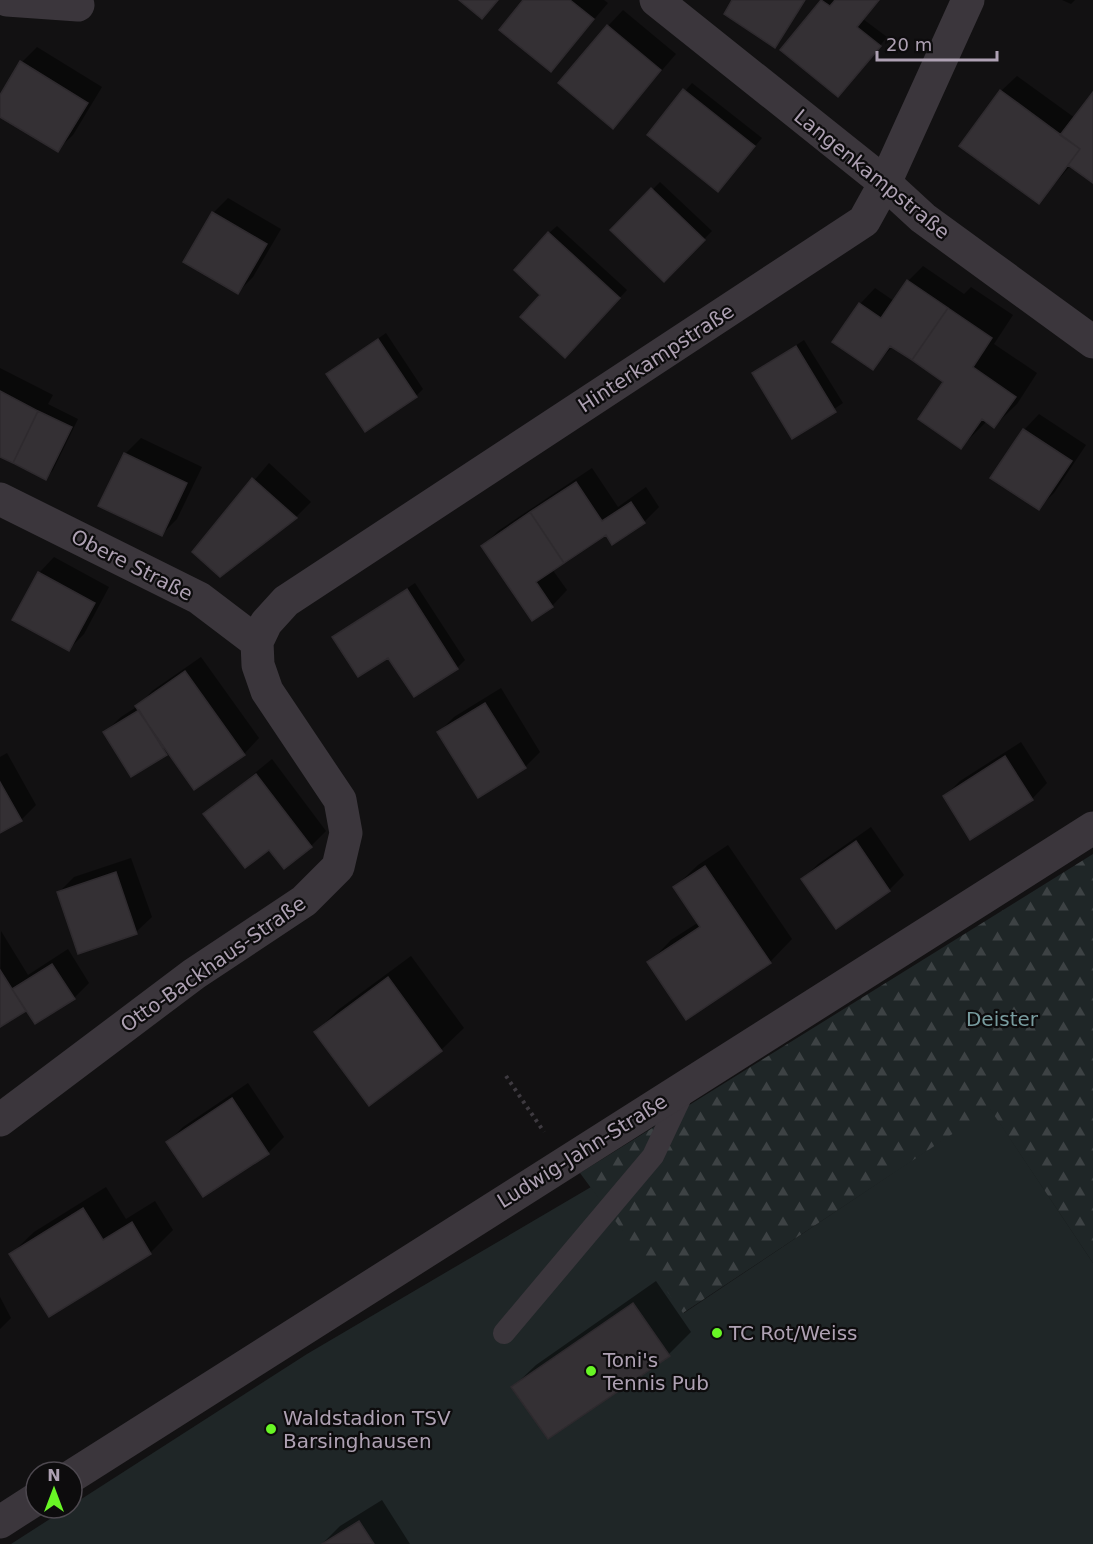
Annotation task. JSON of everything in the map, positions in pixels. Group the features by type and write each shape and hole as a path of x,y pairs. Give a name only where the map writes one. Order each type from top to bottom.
{"street":[{"path":"8,0 78,5"},
{"name":"Langenkampstraße","path":"656,0 885,183 923,218 1093,342"},
{"name":"Hinterkampstraße","path":"257,642 266,623 286,602 864,221 885,183 968,0"},
{"name":"Obere Straße","path":"0,499 199,598 257,642"},
{"name":"Otto-Backhaus-Straße","path":"0,1120 194,974 304,902 338,867 346,833 340,800 267,690 258,665 257,642"},
{"name":"Ludwig-Jahn-Straße","path":"84,1468 1093,828"},
{"path":"0,1522 24,1507"}],"lane":[{"path":"504,1333 653,1156 686,1085"}],"path":[{"path":"506,1076 564,1162"}],"green space":[{"name":"Deister","path":"1093,854 1093,1263 990,1109 683,1313 580,1173"},
{"name":"TC Rot/Weiss","path":"990,1108 1093,1263 1093,1544 11,1544 48,1520 84,1520 84,1497 307,1354 591,1187 684,1313"}],"building":[{"path":"459,0 498,0 482,19"},
{"path":"523,0 570,0 594,19 551,72 499,30"},
{"path":"732,0 805,0 775,48 724,14"},
{"path":"821,0 830,6 835,0 879,0 857,27 881,46 838,97 780,50"},
{"path":"607,25 661,70 613,129 558,83"},
{"path":"20,61 88,103 58,152 0,117 0,95"},
{"path":"683,89 755,146 718,192 647,135"},
{"path":"1000,90 1080,149 1039,204 959,146"},
{"path":"1093,92 1093,183 1068,165 1080,149 1060,135"},
{"path":"651,188 705,240 664,282 610,230"},
{"path":"212,212 267,244 238,294 183,262"},
{"path":"548,232 620,298 565,358 520,317 540,295 514,270"},
{"path":"907,280 948,308 912,360 890,346 873,370 832,342 859,303 881,318"},
{"path":"948,308 992,338 973,367 1016,397 994,428 982,419 961,449 918,419 943,382 912,360"},
{"path":"378,339 417,397 365,432 326,374"},
{"path":"796,346 836,412 792,439 752,373"},
{"path":"0,391 38,411 13,463 0,457"},
{"path":"38,411 72,427 46,480 13,463"},
{"path":"1023,429 1072,461 1039,510 990,478"},
{"path":"124,453 187,483 162,536 98,506"},
{"path":"252,478 297,518 220,577 192,552"},
{"path":"576,482 602,521 631,502 645,523 612,545 606,535 564,563 530,512"},
{"path":"530,512 564,563 536,582 553,607 532,621 481,546"},
{"path":"38,572 95,603 69,651 12,620"},
{"path":"407,589 458,669 414,697 388,658 358,677 332,637"},
{"path":"185,671 245,755 194,790 135,706"},
{"path":"485,703 526,768 478,798 437,732"},
{"path":"139,710 167,755 131,777 103,732"},
{"path":"1005,756 1033,800 970,840 943,796"},
{"path":"256,774 312,847 284,869 269,850 245,868 203,814"},
{"path":"0,782 22,821 0,833"},
{"path":"856,841 890,891 836,929 801,879"},
{"path":"705,866 771,963 686,1020 647,962 700,927 673,887"},
{"path":"116,872 137,934 78,954 57,892"},
{"path":"52,964 75,999 35,1024 12,989"},
{"path":"0,970 26,1011 0,1027"},
{"path":"388,977 442,1051 369,1106 314,1032"},
{"path":"232,1098 269,1154 203,1197 166,1142"},
{"path":"83,1208 103,1240 132,1222 151,1254 49,1317 9,1254"},
{"path":"633,1303 670,1356 548,1439 511,1387"},
{"path":"359,1521 374,1544 322,1544"}],"place":[{"name":"TC Rot/Weiss","path":"717,1333"},
{"name":"Toni's Tennis Pub","path":"591,1371"},
{"name":"Waldstadion TSV Barsinghausen","path":"271,1429"}]}
